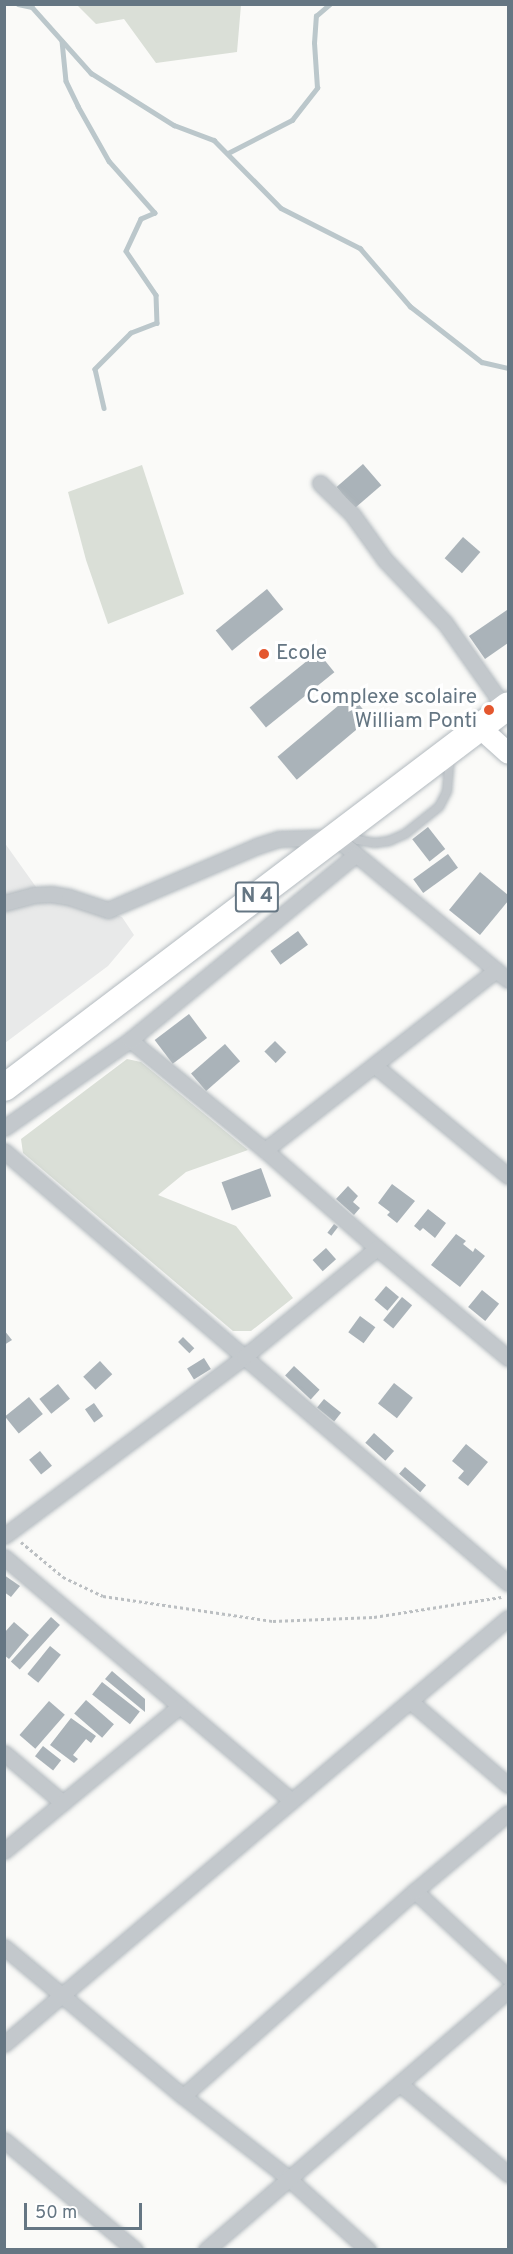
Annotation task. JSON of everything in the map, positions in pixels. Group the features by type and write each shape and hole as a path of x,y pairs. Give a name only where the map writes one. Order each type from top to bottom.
{"highway":[{"name":"N 4","path":"4,1088 340,834 450,747 507,708"}],"street":[{"path":"320,483 352,514 385,560 507,708"},
{"path":"478,726 508,753"},
{"path":"4,903 33,895 51,894 69,897 108,910 257,846 279,839 340,834 355,855 508,981"},
{"path":"4,1128 130,1040 355,855"},
{"path":"265,1150 496,970"},
{"path":"130,1040 265,1150 376,1248 508,1358"},
{"path":"374,1065 508,1176"},
{"path":"4,1151 508,1583"},
{"path":"7,1534 244,1357 376,1248"},
{"path":"4,1557 292,1801"},
{"path":"4,2044 508,1618"},
{"path":"410,1701 508,1785"},
{"path":"4,1851 180,1706"},
{"path":"4,1753 63,1803"},
{"path":"183,2096 415,1891 508,1813"},
{"path":"415,1891 508,1977"},
{"path":"4,1947 183,2096 287,2177 368,2250"},
{"path":"206,2250 287,2177 400,2084 508,1990"},
{"path":"400,2084 508,2174"},
{"path":"4,2140 135,2250"}],"lane":[{"path":"340,834 375,843 389,841 405,834 439,807 447,791 450,747"}],"path":[{"path":"7,1534 63,1577 103,1596 273,1621 374,1617 498,1596 508,1598"}],"shaded area":[{"path":"77,5 241,5 237,52 156,63 124,19 96,24"},
{"path":"142,465 184,594 108,624 86,560 68,492"},
{"path":"4,842 46,901 71,899 122,917 134,935 108,966 5,1043"},
{"path":"127,1059 141,1062 248,1150 186,1172 158,1195 236,1226 293,1298 251,1331 233,1331 23,1153 21,1139"}],"building":[{"path":"363,464 381,485 355,508 337,487"},
{"path":"463,537 480,552 462,573 445,558"},
{"path":"267,589 283,609 232,651 216,631"},
{"path":"507,610 508,643 485,659 469,636"},
{"path":"318,652 334,672 266,728 250,707"},
{"path":"351,695 370,718 297,780 277,757"},
{"path":"428,827 445,849 429,861 412,839"},
{"path":"448,854 458,868 423,893 413,879"},
{"path":"480,872 508,895 508,901 480,935 449,910"},
{"path":"298,931 308,945 280,965 270,951"},
{"path":"189,1014 207,1038 173,1064 155,1040"},
{"path":"275,1041 286,1052 276,1063 264,1052"},
{"path":"225,1044 240,1061 206,1091 191,1074"},
{"path":"261,1168 271,1196 232,1211 222,1182"},
{"path":"392,1184 415,1201 397,1223 387,1215 390,1212 378,1203"},
{"path":"348,1186 358,1196 353,1202 360,1208 354,1215 336,1199"},
{"path":"428,1209 446,1223 435,1238 423,1228 420,1231 414,1226"},
{"path":"334,1224 338,1227 331,1236 327,1233"},
{"path":"456,1234 466,1241 463,1244 473,1252 475,1248 485,1256 460,1287 431,1265"},
{"path":"326,1248 336,1259 323,1271 313,1260"},
{"path":"386,1286 399,1297 387,1311 374,1300"},
{"path":"482,1290 499,1304 485,1321 468,1307"},
{"path":"402,1297 412,1305 393,1328 383,1320"},
{"path":"360,1316 375,1327 364,1343 348,1332"},
{"path":"4,1330 12,1340 4,1345"},
{"path":"183,1337 194,1348 189,1353 178,1342"},
{"path":"204,1358 211,1369 194,1380 187,1369"},
{"path":"100,1361 112,1374 95,1390 83,1377"},
{"path":"294,1366 320,1390 311,1399 285,1376"},
{"path":"394,1383 413,1398 397,1418 378,1403"},
{"path":"58,1384 70,1399 51,1414 39,1399"},
{"path":"29,1397 43,1414 19,1434 5,1417"},
{"path":"324,1399 341,1413 334,1421 317,1408"},
{"path":"94,1403 103,1416 94,1422 85,1409"},
{"path":"374,1433 394,1451 385,1461 365,1443"},
{"path":"466,1444 488,1462 468,1486 458,1478 464,1471 452,1461"},
{"path":"40,1451 52,1466 41,1475 29,1460"},
{"path":"405,1467 426,1485 420,1492 399,1474"},
{"path":"4,1575 20,1586 11,1597 4,1592"},
{"path":"51,1617 60,1625 20,1670 11,1662"},
{"path":"14,1622 29,1635 9,1659 4,1655 4,1633"},
{"path":"50,1646 61,1655 38,1683 27,1674"},
{"path":"112,1671 145,1699 145,1712 105,1679"},
{"path":"102,1682 140,1712 130,1724 92,1695"},
{"path":"86,1700 114,1724 102,1738 74,1714"},
{"path":"49,1701 65,1715 35,1749 19,1735"},
{"path":"71,1718 96,1736 91,1743 86,1739 73,1755 78,1759 74,1763 50,1745"},
{"path":"43,1746 61,1760 53,1770 35,1756"}],"waterway":[{"path":"18,4 32,7 91,73 174,125 214,140 281,208 360,248 410,306 482,362 508,368"},
{"path":"228,153 292,120 317,88 314,43 316,16 330,4"},
{"path":"62,41 66,81 78,106 109,161 155,213 141,219 126,251 156,295 157,323 131,333 95,369 104,408"}],"place":[{"name":"Ecole","path":"264,654"},
{"name":"Complexe scolaire William Ponti","path":"489,710"}]}
